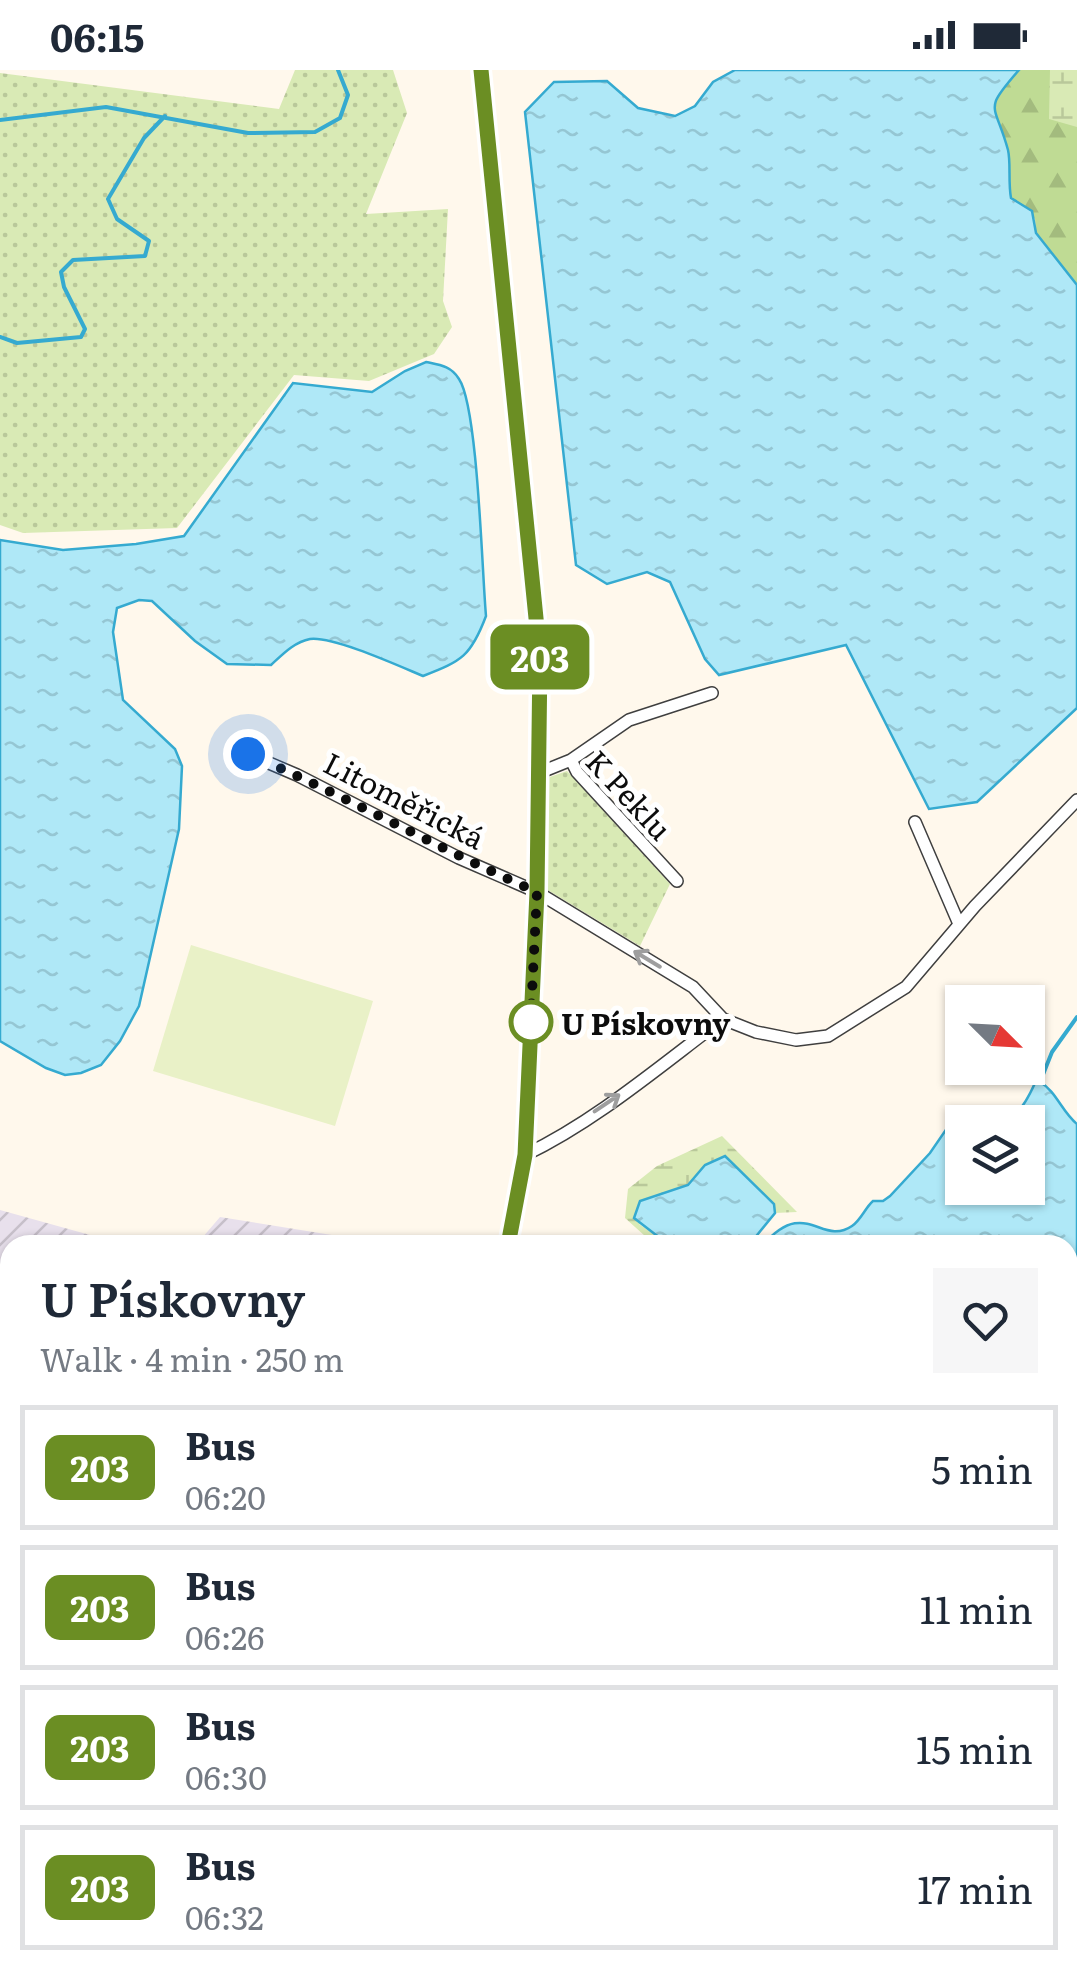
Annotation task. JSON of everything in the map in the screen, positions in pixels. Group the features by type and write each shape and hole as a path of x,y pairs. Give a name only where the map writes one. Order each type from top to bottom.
{"street":[{"path":"481,70 540,658 537,892 525,1155 510,1235"},
{"path":"571,760 630,720 712,692"},
{"name":"Litoměřická","path":"248,754 537,892 693,987 723,1019"},
{"name":"K Peklu","path":"539,773 571,760 577,772 677,881"},
{"path":"525,1155 545,1146 649,1075 723,1019 756,1032 796,1040 828,1036 906,988 959,924 1077,800"},
{"path":"915,822 959,924"}],"shaded area":[{"path":"0,1210 90,1235 0,1235"},
{"path":"220,1217 332,1235 205,1235"}],"green space":[{"path":"295,70 393,70 407,113 366,214 448,209 443,301 452,327 434,354 369,381 294,375 177,528 23,533 0,525 0,73 279,109"},
{"path":"1019,70 1058,70 1077,106 1077,285 1036,233 1035,219 1011,199 1009,153 994,115 997,95"},
{"path":"1050,70 1077,70 1077,127 1049,119"},
{"path":"567,771 670,884 640,946 546,889 547,778"},
{"path":"191,945 373,1001 335,1126 153,1071"},
{"path":"722,1136 797,1212 775,1213 752,1181 720,1157 639,1224 655,1235 644,1235 625,1218 628,1189 657,1166"}],"water":[{"path":"735,70 1019,70 1000,93 995,108 1008,150 1011,198 1032,211 1036,233 1077,285 1077,708 977,802 929,809 846,645 719,675 705,659 670,582 647,572 607,584 576,565 525,112 554,82 607,81 638,108 675,116 695,106 713,82"},
{"path":"426,362 445,367 459,379 471,422 486,616 475,640 456,661 423,676 320,639 299,643 271,665 227,664 152,601 139,600 117,608 113,632 123,700 175,749 182,766 179,829 139,1006 120,1041 101,1065 81,1073 65,1075 46,1068 0,1041 0,540 63,550 184,536 293,383 372,392"},
{"path":"1034,1085 1044,1085 1077,1124 1077,1235 774,1235 791,1224 831,1231 852,1226 873,1201 890,1196 945,1131 945,1205 1045,1205 1045,1105 1023,1105"},
{"path":"725,1156 774,1204 775,1213 757,1235 656,1235 634,1218 640,1201 688,1185 705,1165"}],"waterway":[{"path":"0,120 106,107 248,133 315,132 340,118 348,95 338,70"},
{"path":"0,337 17,343 81,337 85,329 64,287 61,272 73,260 145,256 149,241 117,219 108,199 144,138 165,116"},
{"path":"1045,1070 1052,1052 1077,1017"}],"bus line":[{"name":"203","path":"481,70 540,658 537,892 525,1155 510,1235"}],"place":[{"name":"U Pískovny","path":"531,1022"}],"route":[{"path":"248,754 537,892 530,1034 531,1022"}]}
